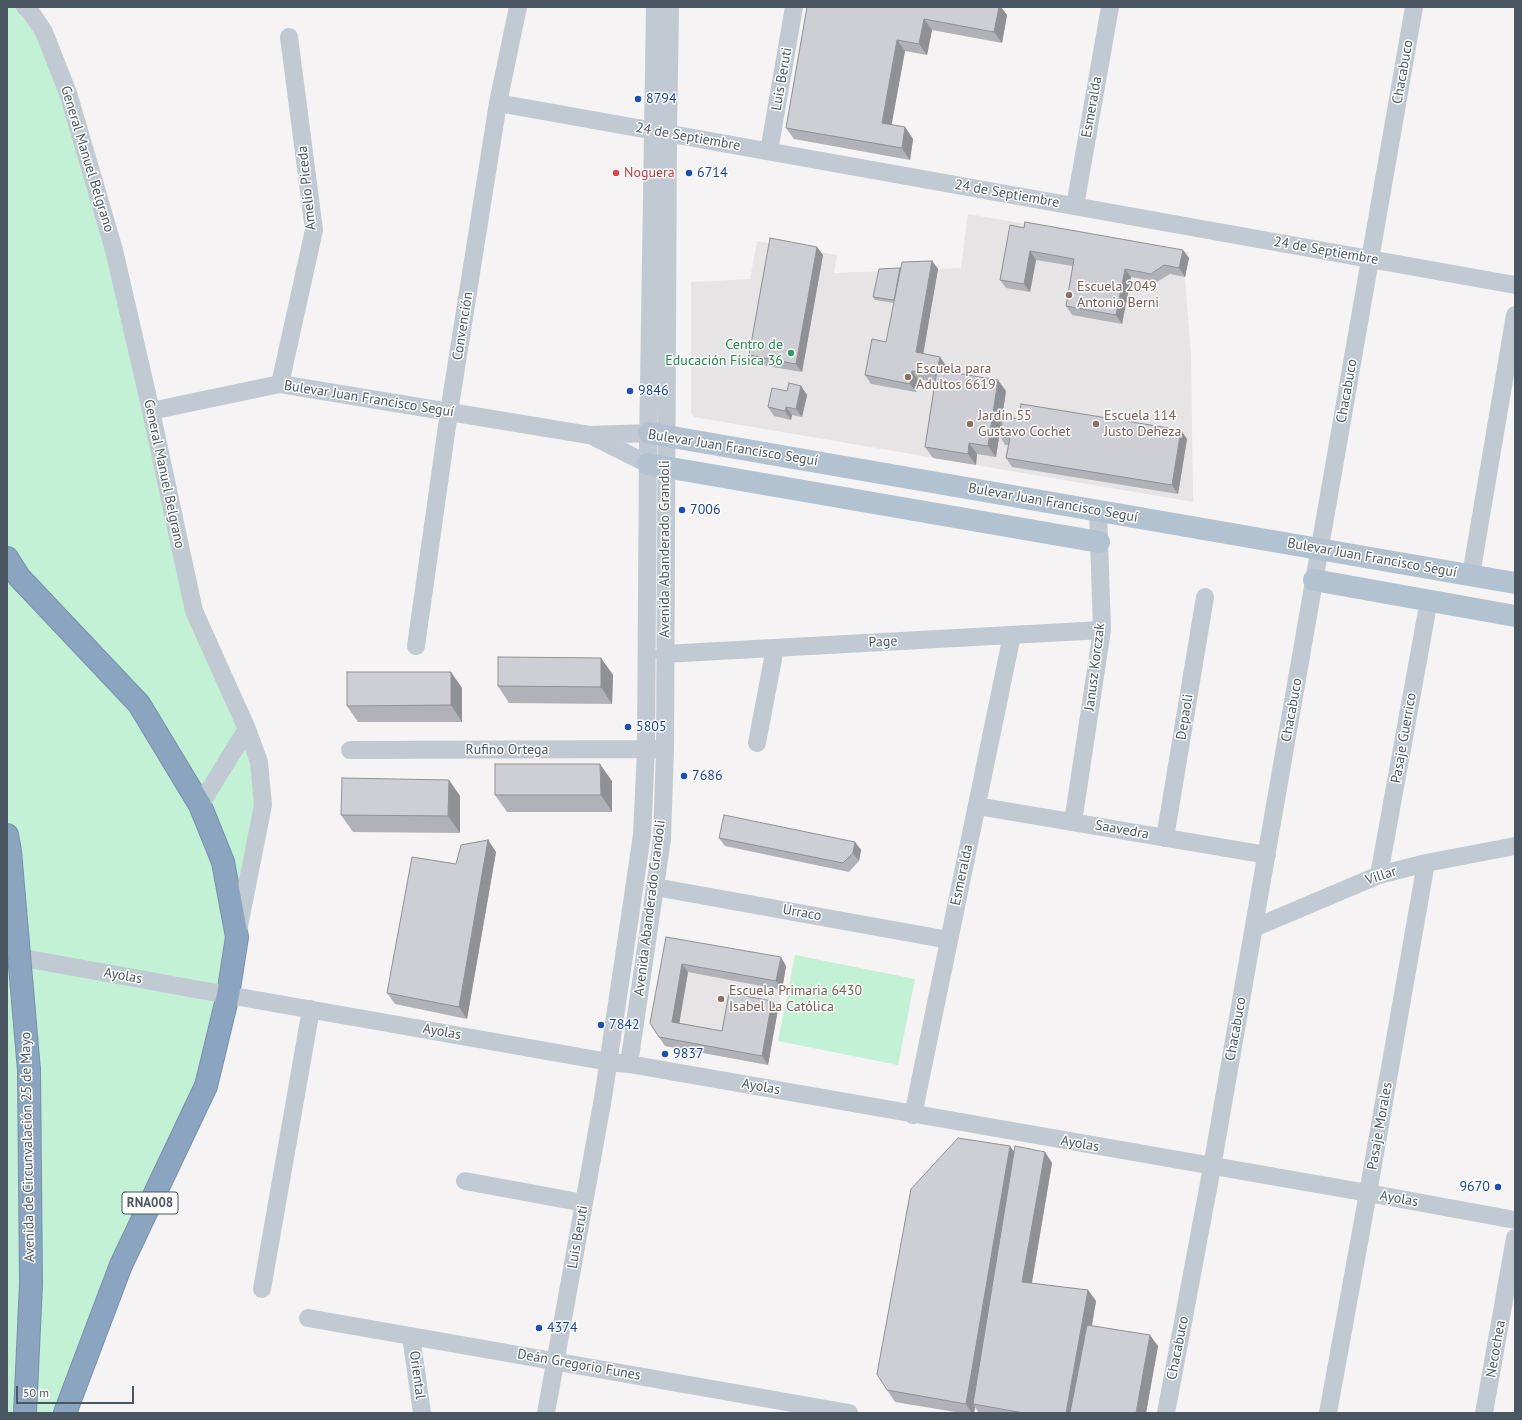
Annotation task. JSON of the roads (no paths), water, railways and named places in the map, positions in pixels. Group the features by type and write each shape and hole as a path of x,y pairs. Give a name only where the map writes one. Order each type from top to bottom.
{"highway":[{"path":"7,558 19,577 139,704 200,805 223,862 237,938 228,995"},
{"name":"Avenida de Circunvalación 25 de Mayo","path":"8,843 29,1070 32,1284 25,1413"},
{"name":"RNA008","path":"65,1413 121,1265 206,1086 228,995"}],"main road":[{"name":"Bulevar Juan Francisco Seguí","path":"658,434 1515,583"},
{"name":"Bulevar Juan Francisco Seguí","path":"657,465 1099,542"},
{"path":"1314,580 1515,616"}],"street":[{"name":"Convención","path":"416,646 449,412 498,103 518,7"},
{"name":"Avenida Abanderado Grandoli","path":"609,1062 642,835 646,750 658,434 661,132 655,7"},
{"name":"Avenida Abanderado Grandoli","path":"661,132 670,7"},
{"name":"Luis Beruti","path":"769,151 794,7"},
{"name":"Esmeralda","path":"1075,206 1110,7"},
{"name":"Chacabuco","path":"1166,1413 1212,1167 1414,7"},
{"name":"General Manuel Belgrano","path":"30,8 44,32 68,93 114,250 151,411 194,611 247,729 259,762 262,805 237,938"},
{"name":"Amelio Piceda","path":"280,384 314,230 289,37"},
{"name":"24 de Septiembre","path":"498,103 1515,285"},
{"path":"1472,575 1515,315"},
{"name":"Bulevar Juan Francisco Seguí","path":"151,411 280,384 589,435 658,434"},
{"name":"Bulevar Juan Francisco Seguí","path":"589,435 657,465"},
{"name":"Avenida Abanderado Grandoli","path":"629,1064 662,839 665,749 664,654 657,465"},
{"name":"Janusz Korczak","path":"1073,822 1102,630 1098,510"},
{"name":"Depaoli","path":"1165,838 1206,597"},
{"name":"Pasaje Guerrico","path":"1379,875 1429,600"},
{"name":"Page","path":"664,654 1102,630"},
{"name":"Esmeralda","path":"913,1114 1012,636"},
{"path":"757,743 775,648"},
{"path":"200,805 247,729"},
{"name":"Rufino Ortega","path":"350,750 665,749"},
{"name":"Saavedra","path":"977,806 1266,856"},
{"name":"Villar","path":"1254,928 1379,875 1426,863 1515,846"},
{"name":"Pasaje Morales","path":"1328,1413 1426,863"},
{"name":"Urraco","path":"654,887 949,940"},
{"name":"Ayolas","path":"7,955 1515,1220"},
{"path":"262,1289 311,1009"},
{"name":"Luis Beruti","path":"546,1413 609,1062"},
{"path":"465,1181 584,1203"},
{"name":"Necochea","path":"1484,1413 1515,1238"},
{"name":"Deán Gregorio Funes","path":"308,1318 849,1413"},
{"name":"Oriental","path":"411,1336 422,1413"}],"place":[{"name":"8794","path":"638,99"},
{"name":"Noguera","path":"616,173"},
{"name":"6714","path":"689,173"},
{"name":"Escuela 2049 Antonio Berni","path":"1069,295"},
{"name":"Centro de Educación Física 36","path":"791,353"},
{"name":"Escuela para Adultos 6619","path":"908,377"},
{"name":"9846","path":"630,391"},
{"name":"Jardín 55 Gustavo Cochet","path":"970,424"},
{"name":"Escuela 114 Justo Deheza","path":"1096,424"},
{"name":"7006","path":"682,510"},
{"name":"5805","path":"628,727"},
{"name":"7686","path":"684,776"},
{"name":"Escuela Primaria 6430 Isabel La Católica","path":"721,999"},
{"name":"7842","path":"601,1025"},
{"name":"9837","path":"665,1054"},
{"name":"9670","path":"1498,1187"},
{"name":"4374","path":"539,1328"}]}
